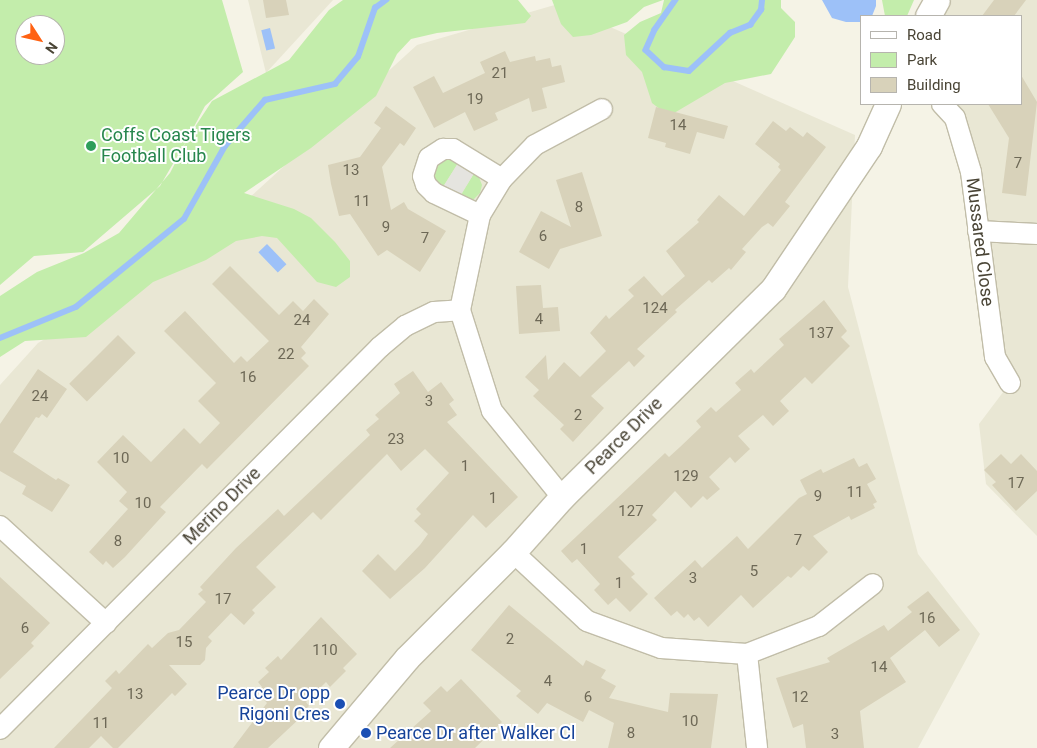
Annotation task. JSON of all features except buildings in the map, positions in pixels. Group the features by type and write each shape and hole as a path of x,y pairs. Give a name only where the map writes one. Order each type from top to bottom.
{"street":[{"path":"928,15 936,0"},
{"name":"Pearce Drive","path":"331,748 407,658 514,552 562,497 773,289 869,146 888,105"},
{"name":"Mussared Close","path":"943,105 956,118 971,172 995,357 1010,384"},
{"path":"562,497 492,411 460,310 480,215 502,179 535,145 602,109"},
{"path":"480,215 434,193 426,185 423,176 428,158 443,149 453,150 502,179"},
{"path":"978,231 1037,234"},
{"name":"Merino Drive","path":"0,729 380,347 405,326 434,312 460,310"},
{"path":"0,526 106,623"},
{"path":"514,552 587,621 661,648 747,654 819,626 873,584"},
{"path":"747,654 757,748"}],"shaded area":[{"path":"248,0 333,0 266,73"},
{"path":"937,0 1037,0 1037,536 986,484 979,424 1010,383 978,231 942,105 1022,105 1022,15 929,15"},
{"path":"558,4 855,135 848,287 918,554 980,634 918,748 0,748 0,385 38,343 181,260 417,45"},
{"path":"460,160 476,170 457,201 441,191"}],"green space":[{"path":"0,0 222,0 243,72 205,106 189,136 212,101 289,60 329,10 343,0 518,0 531,16 525,23 437,33 411,39 397,54 376,96 311,148 244,193 294,209 311,218 335,242 350,261 350,277 336,287 317,282 277,238 262,236 236,241 206,260 153,282 86,337 25,341 0,357 0,296 37,272 84,253 119,233 156,189 83,252 34,256 0,285","holes":["188,138 170,173 162,182"]},
{"path":"552,0 663,0 644,7 627,22 591,35 573,37 561,24"},
{"path":"664,0 781,0 781,8 795,22 795,37 771,74 725,83 669,116 652,103 642,72 626,55 624,35 640,22 661,13"},
{"path":"882,0 914,0 907,15 885,15"},
{"path":"451,157 460,160 441,190 435,183 435,165"},
{"path":"476,170 482,185 480,193 474,199 458,200"}],"water":[{"path":"822,0 876,0 872,15 860,15 860,22 846,22 832,18"},
{"path":"270,28 275,48 266,51 261,30"},
{"path":"267,244 286,264 278,272 258,252"}],"waterway":[{"path":"0,338 76,307 184,219 225,146 265,100 335,84 358,57 375,8 386,0"},
{"path":"676,0 655,30 646,50 664,67 689,71 730,33 750,25 761,10 762,0"}],"place":[{"name":"Coffs Coast Tigers Football Club","path":"91,146"},
{"name":"Pearce Dr opp Rigoni Cres","path":"340,704"},
{"name":"Pearce Dr after Walker Cl","path":"366,733"}]}
